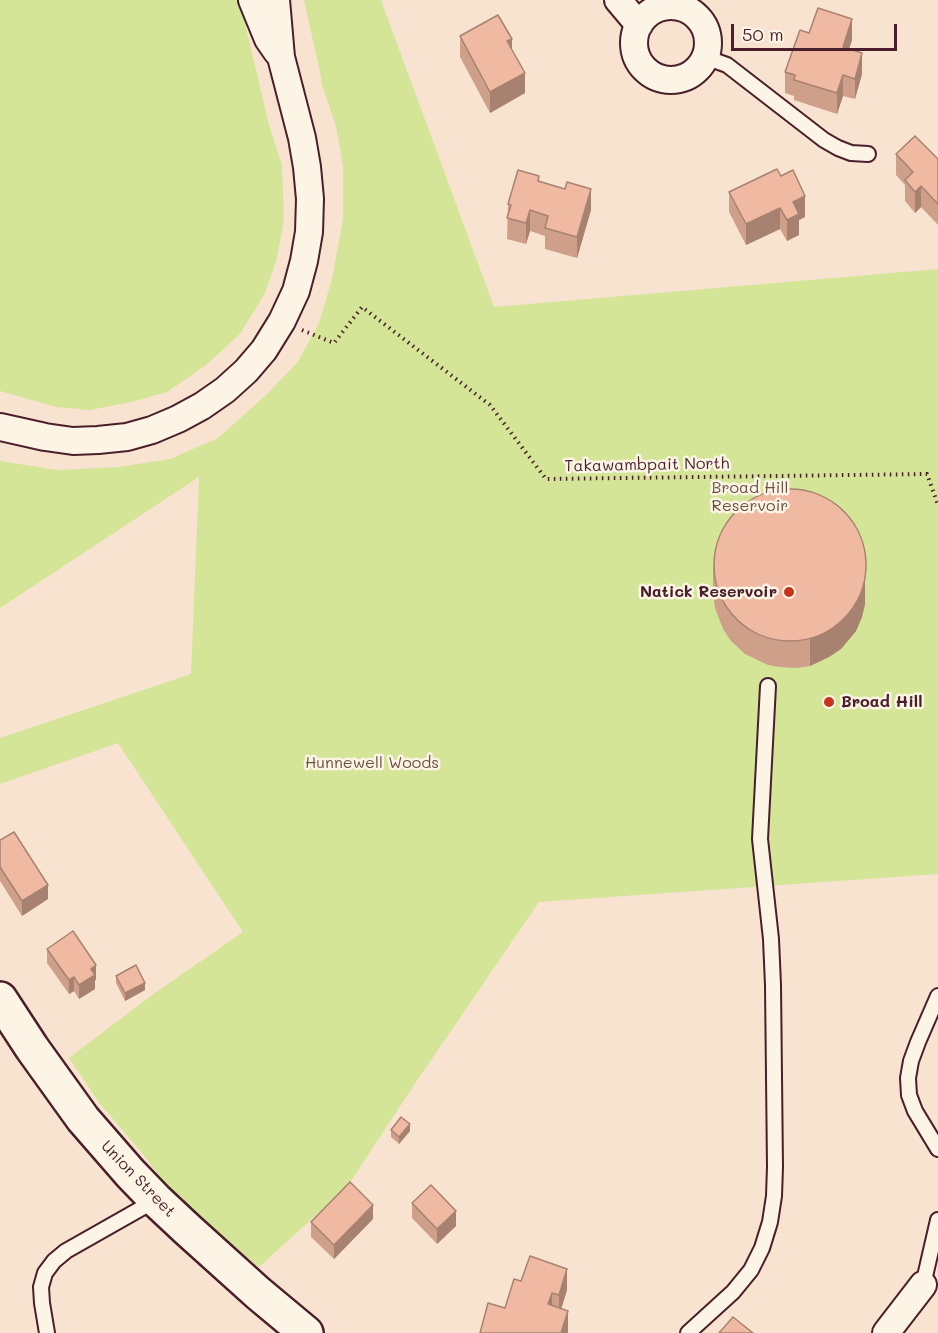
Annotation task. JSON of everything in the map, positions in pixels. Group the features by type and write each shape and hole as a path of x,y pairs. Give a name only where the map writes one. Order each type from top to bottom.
{"street":[{"path":"252,0 268,39 281,57"},
{"path":"0,427 73,441 127,437 152,430 194,410 225,390 246,372 264,350 282,321 296,291 309,232 307,167 302,138 281,57 276,0"},
{"path":"618,0 639,24"},
{"path":"673,6 692,12 700,19 708,37 705,57 697,69 685,77 670,80 656,76 644,68 634,47 639,24 645,16 663,7 673,6"},
{"name":"Union Street","path":"0,999 82,1119 107,1147 156,1200 297,1330"},
{"path":"886,1333 923,1286"}],"lane":[{"path":"705,57 727,65 824,140 851,153 868,154"},
{"path":"688,1333 733,1292 751,1270 762,1248 770,1222 774,1196 773,974 760,839 768,686"},
{"path":"938,996 911,1061 908,1078 909,1095 915,1111 938,1149"},
{"path":"47,1333 41,1287 45,1273 54,1261 66,1251 156,1200"},
{"path":"923,1286 938,1220"}],"path":[{"name":"Takawambpait North","path":"282,321 334,343 362,307 490,405 546,479 927,474 938,505"}],"green space":[{"path":"0,0 242,0 246,28 269,125 282,165 284,219 277,258 265,293 240,334 205,366 167,392 90,410 56,407 0,391"},
{"name":"Hunnewell Woods","path":"304,0 381,0 494,307 938,269 938,874 539,902 347,1187 259,1267 209,1226 167,1186 100,1104 69,1058 152,995 243,932 118,743 0,784 0,738 191,674 199,477 0,608 0,461 58,470 118,467 170,459 218,438 266,395 297,363 319,323 332,279 343,219 343,166 336,126 322,85"}],"building":[{"path":"818,8 852,19 843,47 862,53 855,79 843,75 837,93 794,80 795,75 785,72 800,30 809,33"},
{"path":"498,15 512,39 507,41 525,73 490,92 460,36"},
{"path":"915,136 938,159 938,204 921,186 915,192 905,180 913,172 896,154"},
{"path":"777,169 781,176 793,170 805,196 793,202 799,214 787,220 780,208 746,224 729,192"},
{"path":"518,170 539,176 538,181 565,189 567,182 591,189 577,237 545,228 548,216 530,210 526,223 507,218 511,205 508,204"},
{"name":"Natick Reservoir","path":"790,489 805,490 819,495 844,511 860,536 865,550 865,580 860,594 844,619 819,635 805,640 790,641 775,640 761,635 736,619 720,594 715,580 714,565 715,550 720,536 736,511 761,495 775,490"},
{"path":"14,832 48,885 22,901 0,867 0,840"},
{"path":"73,931 96,965 91,969 95,975 79,985 74,977 69,980 47,949"},
{"path":"136,965 145,983 125,993 116,976"},
{"path":"401,1117 410,1124 399,1137 391,1130"},
{"path":"350,1182 373,1205 334,1245 311,1222"},
{"path":"431,1185 456,1211 437,1229 412,1203"},
{"path":"530,1256 567,1269 559,1295 552,1293 548,1304 568,1311 561,1333 480,1333 488,1303 505,1308 514,1279 521,1281"},
{"path":"733,1317 753,1333 719,1333"}],"place":[{"name":"Natick Reservoir","path":"789,592"},
{"name":"Broad Hill","path":"829,702"}],"park label":[{"name":"Broad Hill Reservoir","path":"750,497"}]}
